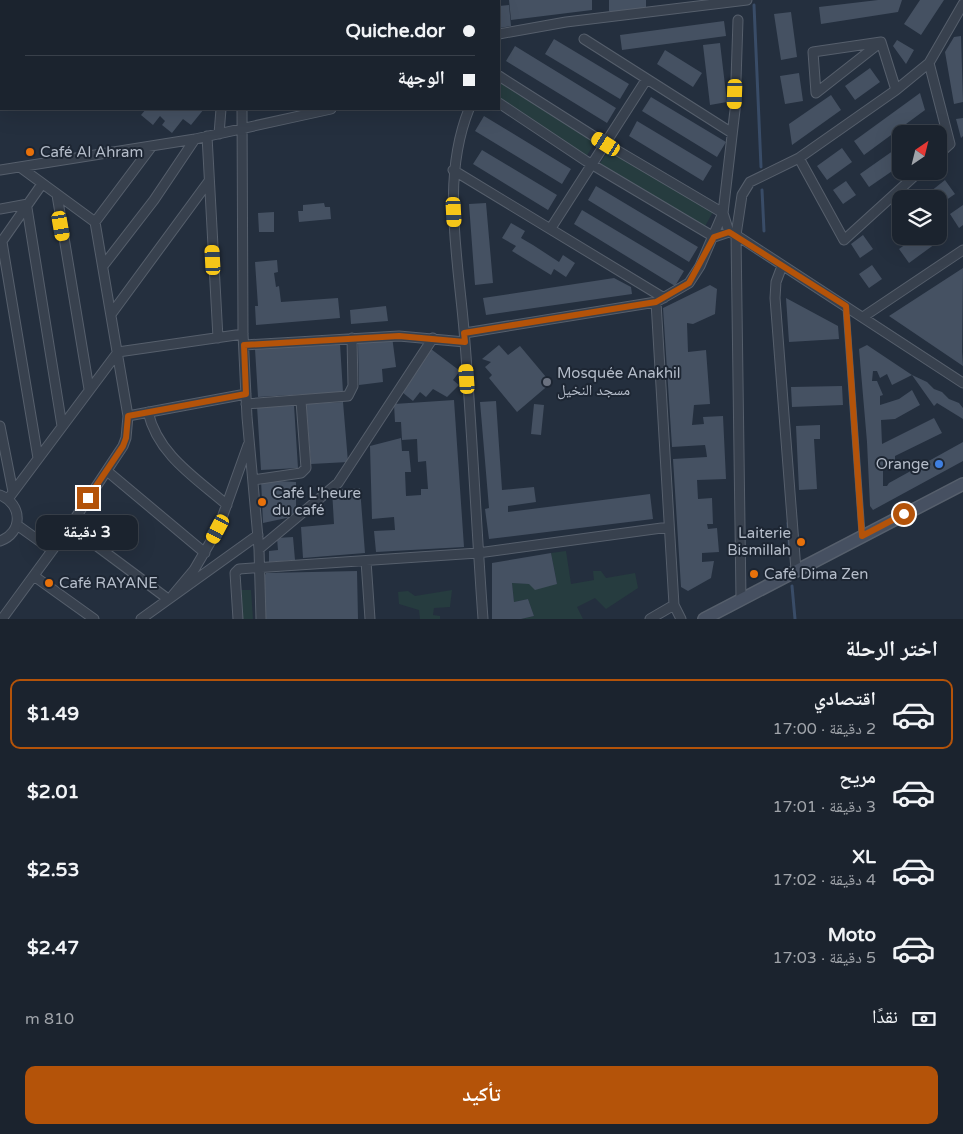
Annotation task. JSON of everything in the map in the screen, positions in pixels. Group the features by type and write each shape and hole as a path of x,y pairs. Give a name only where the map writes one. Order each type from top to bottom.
{"street":[{"path":"500,34 566,22 746,0"},
{"path":"741,599 733,234 742,195 747,185 758,177 799,158 896,90 929,63 963,4"},
{"path":"244,345 399,336 465,337 660,300 689,283 714,237 723,213 732,133 738,20"},
{"path":"584,39 732,133"},
{"path":"880,42 896,90"},
{"path":"880,42 845,70 816,93 813,52 880,42"},
{"path":"929,63 945,125"},
{"path":"500,77 606,144 723,213 733,234 963,383"},
{"path":"552,228 646,80"},
{"path":"500,104 593,165 714,237 733,234"},
{"path":"219,134 221,110"},
{"path":"242,110 243,334 246,404 259,548 261,619"},
{"path":"0,170 195,139 326,110"},
{"path":"470,110 456,149 454,170 456,247 465,337 483,619"},
{"path":"207,136 218,338"},
{"path":"103,266 148,208 195,139"},
{"path":"95,222 152,146"},
{"path":"799,158 844,240 910,180"},
{"path":"2,619 70,526 125,442 128,416 95,222 20,167"},
{"path":"454,170 552,228 660,300"},
{"path":"112,313 209,181"},
{"path":"38,458 1,243 42,184"},
{"path":"57,195 89,389"},
{"path":"0,209 28,206"},
{"path":"28,206 62,426"},
{"path":"863,317 963,250"},
{"path":"782,266 775,291 796,570"},
{"path":"660,300 674,605 681,619"},
{"path":"7,496 118,352 243,334"},
{"path":"246,404 344,398 351,394 354,386 352,338"},
{"path":"259,548 338,483 433,338"},
{"path":"128,416 246,394"},
{"path":"252,480 301,474 306,468 301,401"},
{"path":"148,412 152,427 164,449 227,505"},
{"path":"0,426 7,496 16,508 17,525 11,535 0,541"},
{"path":"170,597 205,553 218,529 249,441"},
{"path":"107,471 205,553"},
{"path":"704,619 963,484"},
{"path":"17,525 52,550"},
{"path":"70,526 170,597"},
{"path":"238,619 235,573 239,569 478,553 669,527"},
{"path":"141,619 258,535"},
{"path":"366,561 370,619"},
{"path":"34,576 94,619"},
{"path":"650,619 674,605"}],"lane":[{"path":"846,306 862,536"}],"green space":[{"path":"500,81 596,141 584,160 500,102"},
{"path":"610,148 713,212 704,228 597,168"},
{"path":"566,551 571,584 594,580 593,571 601,571 606,578 635,573 638,588 606,609 595,598 577,607 583,619 521,619 534,616 528,599 514,602 512,583 557,584 551,553"},
{"path":"240,590 251,590 253,619 241,619"},
{"path":"452,590 450,607 434,608 433,615 440,616 440,619 420,619 419,610 399,604 398,592 408,591 415,596"}],"building":[{"path":"509,0 592,0 592,10 511,20"},
{"path":"609,0 646,0 646,11 609,11"},
{"path":"878,0 902,0 898,12 821,24 819,7"},
{"path":"920,0 944,0 921,35 904,24"},
{"path":"509,5 511,26 500,28 500,6"},
{"path":"791,12 797,57 781,60 774,14"},
{"path":"724,21 726,36 622,50 620,35"},
{"path":"961,36 963,102 954,104 945,52 954,37"},
{"path":"554,39 629,84 620,99 545,54"},
{"path":"897,40 914,50 906,64 893,46"},
{"path":"720,43 727,102 710,105 703,45"},
{"path":"515,46 616,108 607,123 506,61"},
{"path":"665,50 702,73 693,87 657,64"},
{"path":"870,68 880,82 855,100 845,86"},
{"path":"799,73 803,101 785,104 780,76"},
{"path":"920,93 925,110 905,125 892,125 892,134 864,155 854,141"},
{"path":"831,95 841,110 792,145 789,124"},
{"path":"651,97 726,142 717,157 642,111"},
{"path":"145,110 203,110 191,125 183,119 172,133 162,125 165,121 160,116 153,125 141,115"},
{"path":"484,116 571,169 562,184 475,131"},
{"path":"963,118 963,136 961,138 956,119"},
{"path":"637,121 712,166 703,181 629,136"},
{"path":"842,148 852,162 827,180 817,166"},
{"path":"482,150 557,195 548,210 473,164"},
{"path":"892,152 892,171 869,187 860,174"},
{"path":"945,180 955,194 947,200 947,190 932,190"},
{"path":"846,181 856,195 843,204 833,190"},
{"path":"596,186 698,247 689,262 588,200"},
{"path":"324,203 325,207 330,207 331,219 299,222 298,211 303,211 303,205"},
{"path":"486,203 493,283 475,285 469,204"},
{"path":"963,205 963,225 959,228 950,214"},
{"path":"582,210 684,271 675,286 574,224"},
{"path":"274,212 274,232 259,232 258,213"},
{"path":"511,223 525,231 521,238 559,262 563,255 575,263 566,277 554,269 551,275 512,251 516,246 502,238"},
{"path":"863,235 873,249 860,258 851,244"},
{"path":"905,245 934,245 909,263 899,249"},
{"path":"277,260 278,272 274,273 276,287 279,286 281,302 338,298 340,318 256,325 255,306 258,306 255,262"},
{"path":"872,265 882,279 869,288 859,274"},
{"path":"963,268 962,352 963,366 889,316"},
{"path":"614,278 631,287 632,294 486,315 483,298"},
{"path":"710,285 717,289 715,314 693,324 687,323 688,352 706,350 710,404 694,405 692,425 704,424 703,417 723,416 726,479 697,480 698,499 712,498 713,524 707,524 708,529 717,528 719,552 702,553 702,562 714,561 711,578 688,591 681,587 673,459 707,457 705,445 672,447 663,308"},
{"path":"786,298 838,326 839,339 789,342"},
{"path":"386,306 388,321 351,324 350,310"},
{"path":"392,336 396,367 382,369 383,382 359,385 358,343"},
{"path":"340,344 343,392 258,397 255,349"},
{"path":"499,345 508,355 520,346 551,383 517,412 489,378 492,375 485,367 491,362 482,359"},
{"path":"867,345 912,375 892,385 887,374 880,378 877,371 873,371 872,381 877,381 883,395 880,396 880,405 899,399 912,390 920,405 895,419 881,420 882,444 934,418 942,433 895,456 895,460 883,460 883,486 887,486 889,483 963,442 963,461 873,510 870,506 859,349"},
{"path":"431,349 460,371 453,380 459,385 447,397 433,389 426,397 420,392 413,401 402,392"},
{"path":"912,375 927,382 949,399 959,403 963,408 963,419 937,403 934,406"},
{"path":"842,386 843,405 792,407 791,387"},
{"path":"454,400 464,547 376,552 374,531 395,530 394,517 372,519 370,446 401,438 402,451 409,451 411,472 405,472 406,496 421,495 421,489 428,489 426,461 418,462 417,439 402,440 401,422 395,422 394,404"},
{"path":"496,401 502,490 534,487 536,502 508,506 508,512 650,494 653,519 489,539 485,509 489,508 480,402"},
{"path":"343,402 348,462 311,464 306,404"},
{"path":"534,404 544,405 541,435 531,434"},
{"path":"294,405 298,468 261,470 257,406"},
{"path":"820,425 820,439 814,439 817,489 799,490 796,426"},
{"path":"261,480 296,482 296,516 263,523"},
{"path":"360,488 365,553 303,558 301,527 334,524 332,490"},
{"path":"293,537 295,560 269,562 269,551 278,550 277,538"},
{"path":"551,553 557,584 535,590 529,584 512,583 514,602 528,599 534,616 521,619 492,619 492,563"},
{"path":"357,571 358,619 265,619 264,577 266,573"}],"waterway":[{"path":"754,5 761,167"},
{"path":"762,190 764,231"},
{"path":"788,523 790,554"},
{"path":"792,586 795,619"}],"place":[{"name":"Café Al Ahram","path":"30,152"},
{"name":"Mosquée Anakhil مسجد النخيل","path":"547,382"},
{"name":"Orange","path":"939,464"},
{"name":"Café L'heure du café","path":"262,502"},
{"name":"Laiterie Bismillah","path":"801,542"},
{"name":"Café Dima Zen","path":"754,574"},
{"name":"Café RAYANE","path":"49,583"}],"route":[{"path":"88,498 123,446 126,438 128,416 246,394 244,345 399,336 465,342 464,333 636,307 656,302 689,283 695,276 714,237 729,232 846,306 862,536 904,514"}]}
